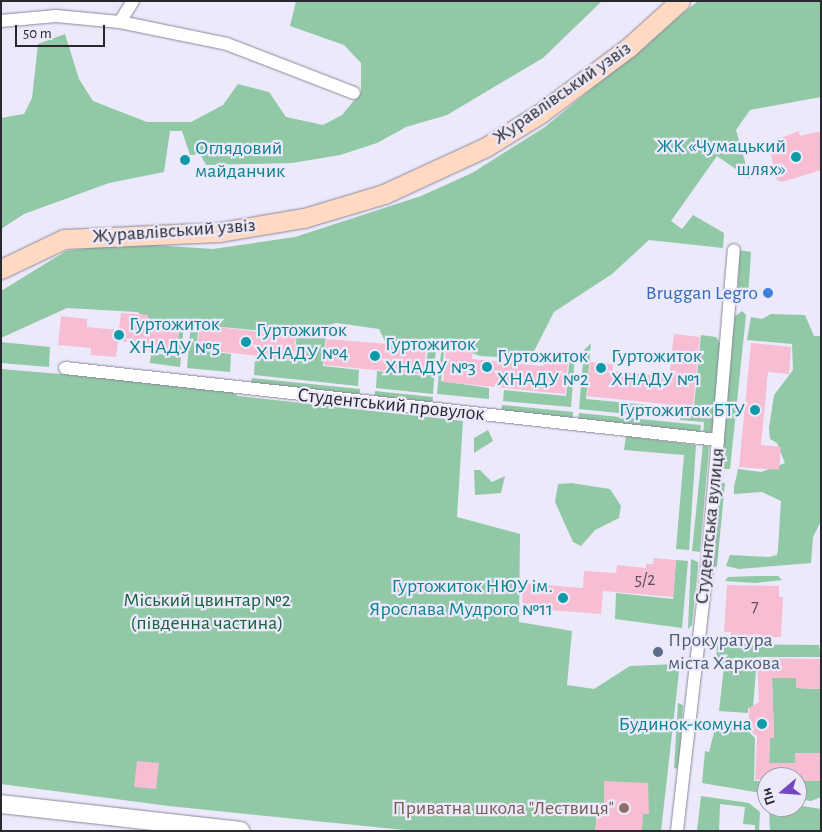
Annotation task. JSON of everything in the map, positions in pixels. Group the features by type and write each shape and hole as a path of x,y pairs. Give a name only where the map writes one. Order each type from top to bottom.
{"main road":[{"name":"Журавлівський узвіз","path":"1,269 64,239 229,230 304,218 384,194 486,147 541,113 628,48 680,1"},
{"path":"1,804 240,831"}],"street":[{"path":"120,22 133,1"},
{"path":"1,21 56,16 120,22 227,44 354,93"},
{"name":"Студентська вулиця","path":"677,831 718,440 734,250"},
{"name":"Студентський провулок","path":"65,368 718,440"}],"green space":[{"path":"296,1 602,1 543,58 447,115 406,127 377,143 340,155 292,163 206,165 200,154 190,155 182,131 170,131 164,172 109,183 24,214 1,229 1,118 24,114 32,98 38,44 65,34 79,79 93,101 147,122 191,122 223,105 238,84 269,92 286,117 323,125 342,115 361,92 361,63 344,45 290,26"},
{"path":"698,1 821,1 821,97 750,110 736,130 750,179 717,156 671,221 682,229 693,215 724,233 723,248 649,240 612,274 554,312 530,359 480,356 445,343 441,381 489,388 489,399 437,394 442,342 432,338 419,344 385,341 379,329 336,323 309,330 326,332 323,366 359,370 358,386 254,375 255,357 294,361 297,334 199,325 196,350 231,354 230,372 187,368 191,322 150,319 137,312 67,308 1,338 1,291 66,251 125,243 213,249 295,237 421,196 472,173 545,127"},
{"path":"739,250 751,252 748,298 738,291"},
{"path":"742,311 746,315 730,469 720,469 734,317"},
{"path":"771,314 805,315 814,336 821,336 821,521 813,537 811,563 739,569 726,566 730,555 769,557 777,555 778,549 781,501 762,492 734,494 738,469 761,472 785,463 777,443 770,439 769,428 774,395 793,370 792,344 747,340 751,317 762,319"},
{"path":"180,322 184,324 180,367 150,363 151,353 176,356"},
{"path":"701,335 716,337 721,345 713,428 711,434 703,435 704,422 680,420 682,407 694,407"},
{"path":"1,342 50,347 49,367 1,363"},
{"path":"591,343 586,399 669,407 668,418 579,409 584,350"},
{"path":"428,348 436,348 433,394 376,388 377,371 425,376"},
{"path":"570,354 575,355 571,407 503,401 504,390 566,396"},
{"name":"Міський цвинтар №2 (південна частина)","path":"1,369 227,388 238,396 463,421 457,517 520,534 519,622 572,631 567,685 594,689 630,666 677,664 679,672 661,831 414,831 169,806 1,784"},
{"path":"252,378 360,389 360,398 251,387"},
{"path":"375,391 433,397 432,407 374,401"},
{"path":"502,405 573,412 572,423 501,416"},
{"path":"579,413 701,425 700,435 578,424"},
{"path":"488,430 493,441 474,453 474,438"},
{"path":"626,436 696,445 689,550 676,549 684,455 624,450"},
{"path":"703,444 709,447 700,552 692,551"},
{"path":"474,470 480,470 492,482 505,476 501,493 475,495"},
{"path":"571,483 610,489 621,506 619,518 595,530 581,546 573,542 555,502 558,484"},
{"path":"719,483 725,483 717,567 712,566"},
{"path":"691,559 698,562 698,568 692,625 688,629"},
{"path":"676,560 688,561 682,628 615,619 616,593 673,599"},
{"path":"778,576 782,580 756,583 725,581 728,577"},
{"path":"717,644 819,645 821,657 757,657 753,708 748,708 748,713 719,711 724,667 716,666"},
{"path":"772,678 796,678 796,688 821,689 821,753 795,753 795,763 769,763 770,738 774,737"},
{"path":"678,703 683,705 679,769 674,768"},
{"path":"717,721 748,724 748,731 755,738 754,781 757,781 757,792 702,783 705,751 709,752"},
{"path":"807,781 821,781 821,797 811,801 807,800"},
{"path":"701,796 749,803 757,810 757,817 760,817 759,831 755,831 755,825 743,824 745,807 720,804 719,831 697,831"},
{"path":"807,807 821,809 821,831 770,831 769,817 807,817"}],"building":[{"name":"ЖК «Чумацький шлях»","path":"799,131 800,136 821,131 821,170 782,182 777,180 768,143"},
{"name":"Гуртожиток ХНАДУ №5","path":"121,313 148,315 147,323 179,326 177,354 150,351 151,344 118,341 116,357 91,355 91,348 58,345 61,316 87,319 87,327 119,330"},
{"name":"Гуртожиток ХНАДУ №4","path":"200,325 296,336 293,360 197,349"},
{"name":"Гуртожиток ХНАДУ №1","path":"674,334 700,337 693,407 587,396 590,362 613,364 613,371 669,377"},
{"name":"Гуртожиток ХНАДУ №3","path":"326,339 426,347 424,375 324,365"},
{"name":"Гуртожиток ХНАДУ №2","path":"447,340 474,343 472,359 543,366 544,353 569,355 565,394 443,382"},
{"name":"Гуртожиток БТУ","path":"751,343 791,347 789,374 768,372 761,445 781,447 779,470 739,467"},
{"path":"654,558 676,560 673,597 603,591 601,614 522,608 523,583 583,588 584,571 616,573 617,565 646,568 646,564 653,564"},
{"path":"727,585 779,586 779,597 783,597 781,637 731,637 731,632 724,632"},
{"name":"Будинок-комуна","path":"757,658 821,659 821,689 796,688 796,678 772,678 774,738 770,738 769,763 795,763 795,753 821,753 821,781 807,781 807,767 757,767 757,780 755,780 757,736 749,730 749,708 759,702"},
{"path":"137,761 159,763 156,789 134,787"},
{"name":"Приватна школа \"Лествиця\"","path":"604,781 648,783 649,814 643,814 642,831 595,831 598,803 604,803"}],"place":[{"name":"ЖК «Чумацький шлях»","path":"796,157"},
{"name":"Оглядовий майданчик","path":"185,160"},
{"name":"Bruggan Legro","path":"768,293"},
{"name":"Гуртожиток ХНАДУ №5","path":"119,335"},
{"name":"Гуртожиток ХНАДУ №4","path":"246,342"},
{"name":"Гуртожиток ХНАДУ №3","path":"375,356"},
{"name":"Гуртожиток ХНАДУ №2","path":"487,367"},
{"name":"Гуртожиток ХНАДУ №1","path":"601,368"},
{"name":"Гуртожиток БТУ","path":"755,410"},
{"name":"Гуртожиток НЮУ ім. Ярослава Мудрого №11","path":"563,598"},
{"name":"Прокуратура міста Харкова","path":"658,652"},
{"name":"Будинок-комуна","path":"762,724"},
{"name":"Приватна школа \"Лествиця\"","path":"624,808"}]}
